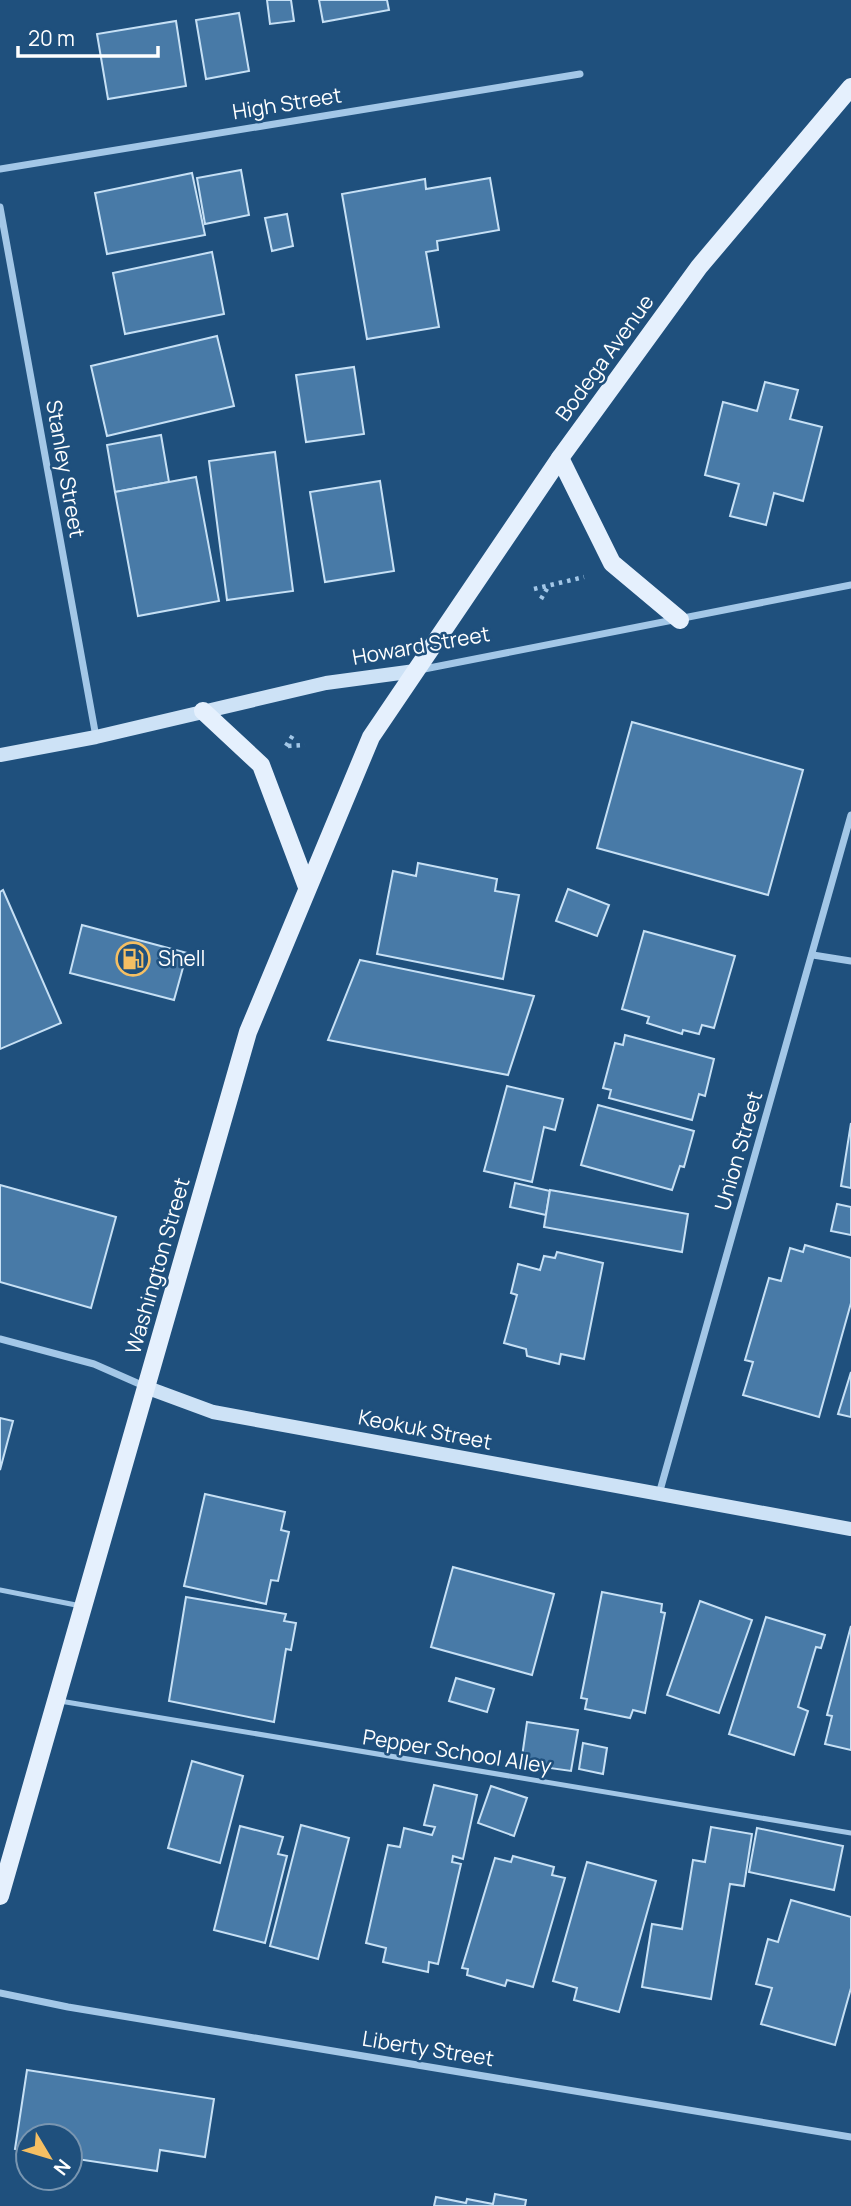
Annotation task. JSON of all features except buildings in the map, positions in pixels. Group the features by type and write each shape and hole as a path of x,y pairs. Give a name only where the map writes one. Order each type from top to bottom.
{"main road":[{"name":"Bodega Avenue","path":"415,671 560,458 699,267 851,87"},
{"path":"560,458 612,563 680,620"},
{"name":"Washington Street","path":"0,1896 148,1388 248,1032 370,737 415,671"},
{"path":"203,711 261,765 307,887"}],"street":[{"name":"High Street","path":"0,169 580,75"},
{"name":"Stanley Street","path":"0,207 96,737"},
{"name":"Howard Street","path":"0,755 96,737 326,683 415,671 851,585"},
{"name":"Union Street","path":"659,1495 851,814"},
{"path":"813,955 851,961"},
{"name":"Keokuk Street","path":"0,1339 94,1364 213,1412 851,1530"},
{"name":"Liberty Street","path":"0,1993 68,2007 851,2137"}],"lane":[{"path":"0,1590 84,1607"},
{"name":"Pepper School Alley","path":"58,1700 851,1833"}],"path":[{"path":"534,589 587,576"},
{"path":"541,599 548,586"},
{"path":"285,747 295,732"}],"place":[{"name":"Shell","path":"133,959"}]}
